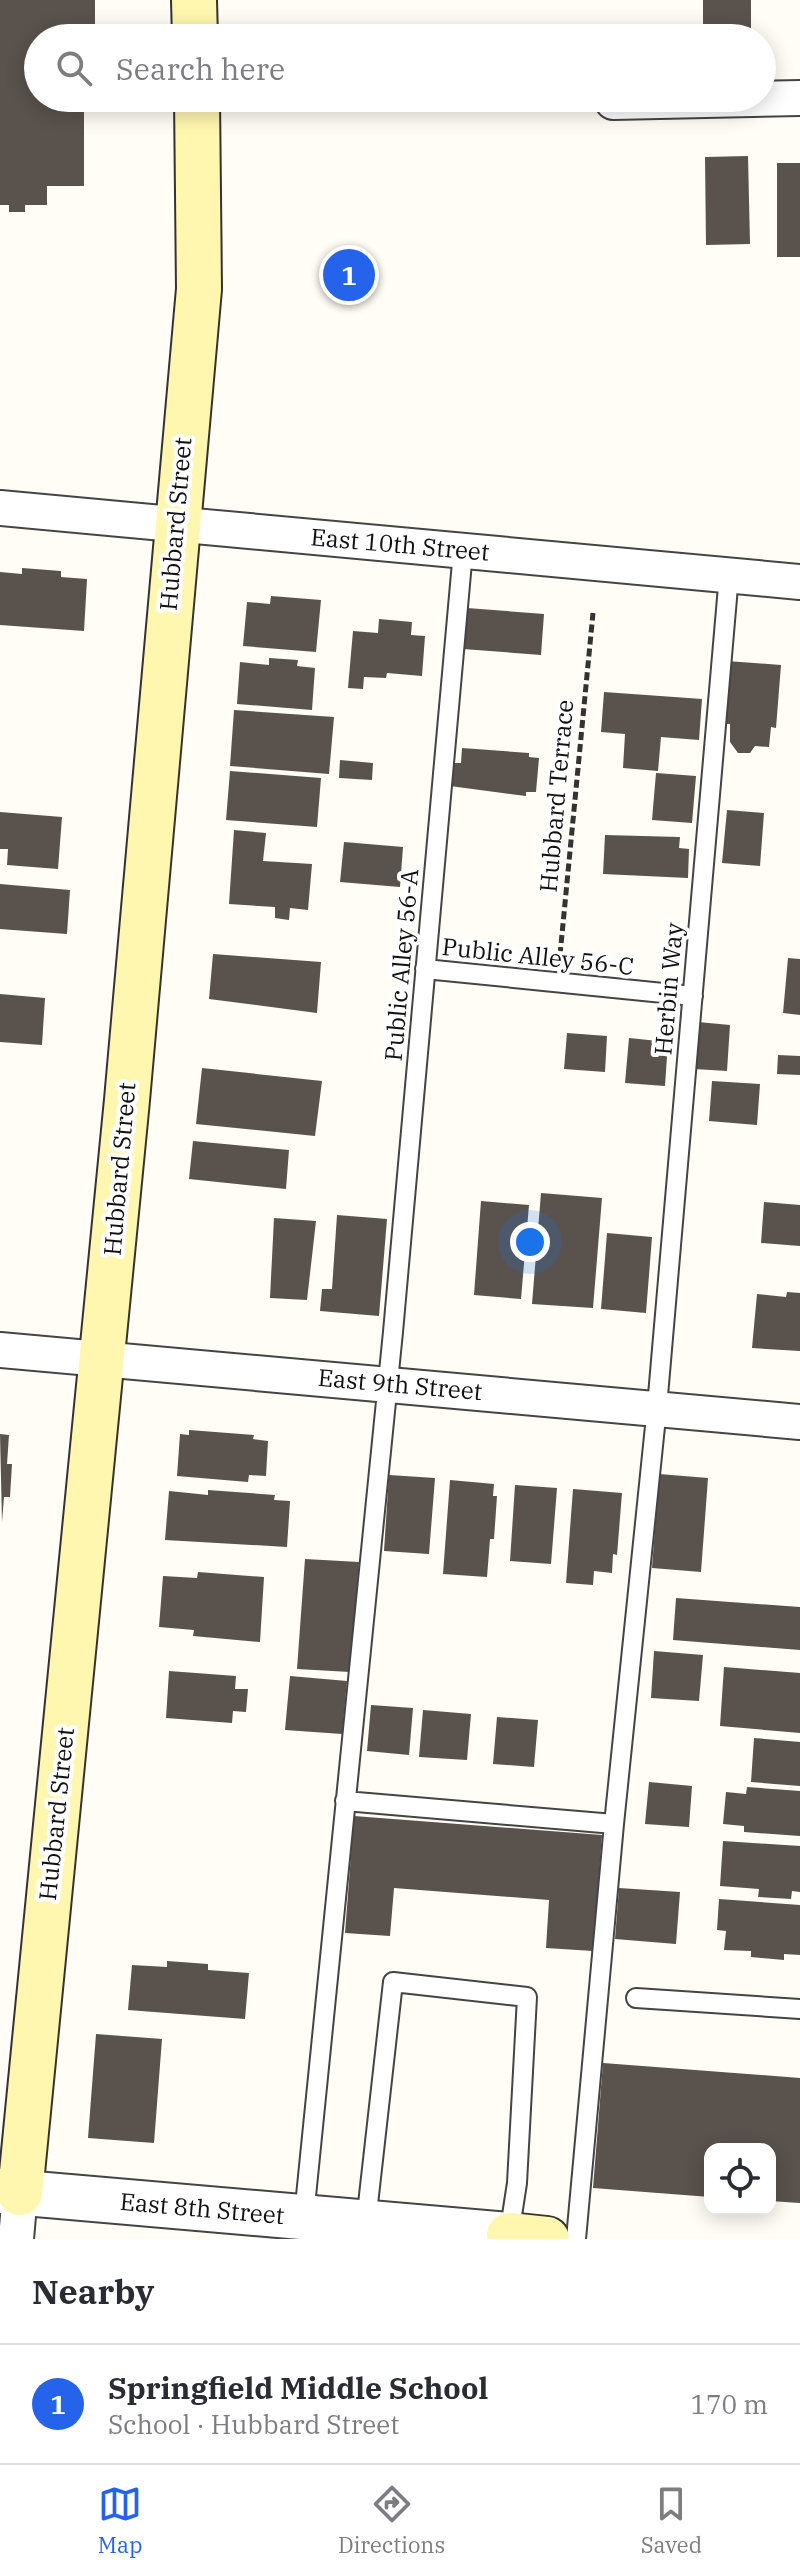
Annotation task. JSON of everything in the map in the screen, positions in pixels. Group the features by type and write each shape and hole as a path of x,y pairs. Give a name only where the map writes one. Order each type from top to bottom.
{"main road":[{"path":"194,0 195,24"},
{"name":"Hubbard Street","path":"10,2192 103,1359 199,289 197,112"}],"street":[{"path":"776,99 800,98"},
{"name":"East 10th Street","path":"0,508 800,582"},
{"name":"East 9th Street","path":"0,1350 800,1422"},
{"name":"East 8th Street","path":"10,2192 303,2228 366,2222 522,2238"},
{"name":"Hubbard Street","path":"10,2192 16,2239"}],"lane":[{"name":"Public Alley 56-A","path":"303,2228 387,1383 463,551"},
{"name":"Herbin Way","path":"576,2239 657,1407 729,575"},
{"name":"Public Alley 56-C","path":"425,969 693,996"},
{"path":"345,1801 614,1824"},
{"path":"366,2222 393,1982 527,1997 517,2183 522,2238"},
{"path":"636,1998 800,2009"}],"path":[{"name":"Hubbard Terrace","path":"558,983 593,613"}],"building":[{"path":"0,0 95,0 95,24 24,24 24,112 84,112 84,186 47,186 47,205 25,205 25,212 9,212 9,205 0,205"},
{"path":"703,0 751,0 751,24 703,24"},
{"path":"748,156 750,244 706,245 705,157"},
{"path":"777,163 800,163 800,257 777,257"},
{"path":"22,568 61,571 61,577 87,579 84,631 0,625 0,572 22,574"},
{"path":"271,596 321,600 316,652 243,646 247,602 270,604"},
{"path":"467,608 544,614 541,655 463,649"},
{"path":"379,619 412,622 411,635 425,636 422,676 387,673 386,678 364,677 363,689 348,688 353,631 378,633"},
{"path":"269,658 298,660 297,666 315,668 312,710 237,704 240,662 269,665"},
{"path":"727,661 781,665 776,728 771,727 769,747 755,746 750,753 738,753 730,742 730,724 722,724"},
{"path":"604,692 702,699 699,740 661,737 658,771 623,768 625,734 601,732"},
{"path":"234,710 334,717 329,774 230,766"},
{"path":"462,748 529,753 529,757 539,758 536,792 526,792 526,796 450,786 451,763 461,763"},
{"path":"340,760 373,763 372,780 339,778"},
{"path":"230,771 321,778 317,827 226,820"},
{"path":"656,773 696,776 692,823 652,820"},
{"path":"727,810 764,813 760,866 722,863"},
{"path":"0,812 62,817 58,869 7,865 8,849 0,849"},
{"path":"234,830 266,833 263,861 312,864 308,910 290,908 289,920 275,918 275,907 229,904"},
{"path":"605,835 680,837 679,848 689,849 688,878 603,874"},
{"path":"344,842 403,847 400,887 340,882"},
{"path":"0,884 70,890 67,934 0,929"},
{"path":"213,954 321,962 317,1013 209,999"},
{"path":"788,958 800,959 800,1015 783,1013"},
{"path":"0,994 45,998 42,1045 0,1042"},
{"path":"698,1022 730,1025 727,1071 694,1069"},
{"path":"567,1033 607,1036 605,1072 564,1069"},
{"path":"629,1038 668,1042 665,1086 625,1083"},
{"path":"778,1055 800,1056 800,1075 777,1074"},
{"path":"202,1068 322,1081 315,1136 196,1124"},
{"path":"712,1081 760,1084 757,1125 709,1121"},
{"path":"193,1141 289,1150 286,1189 189,1179"},
{"path":"541,1193 602,1198 593,1308 532,1304"},
{"path":"481,1201 529,1205 521,1299 474,1295"},
{"path":"764,1202 800,1205 800,1246 761,1243"},
{"path":"337,1215 387,1219 379,1316 320,1311 322,1289 332,1289"},
{"path":"274,1218 316,1221 307,1300 270,1298"},
{"path":"607,1233 652,1237 646,1313 601,1309"},
{"path":"787,1292 800,1293 800,1351 752,1348 757,1294 786,1297"},
{"path":"189,1430 254,1435 253,1439 268,1441 266,1476 249,1475 248,1482 177,1476 180,1434 189,1435"},
{"path":"0,1434 9,1435 7,1464 12,1464 10,1497 4,1497 2,1522"},
{"path":"659,1474 708,1478 701,1572 652,1568"},
{"path":"389,1475 435,1478 429,1554 384,1551"},
{"path":"450,1480 494,1484 493,1496 497,1496 494,1539 490,1539 487,1577 443,1574"},
{"path":"515,1485 557,1488 551,1564 510,1561"},
{"path":"573,1489 622,1493 617,1555 613,1554 612,1573 594,1571 593,1585 566,1583"},
{"path":"208,1490 275,1495 274,1500 290,1501 287,1547 165,1540 169,1491 208,1495"},
{"path":"305,1559 359,1562 350,1672 297,1669"},
{"path":"198,1572 264,1577 260,1642 193,1636 194,1630 159,1627 163,1576 197,1578"},
{"path":"676,1598 800,1607 800,1650 673,1640"},
{"path":"654,1651 703,1655 699,1701 651,1698"},
{"path":"724,1667 800,1673 800,1733 720,1726"},
{"path":"169,1671 236,1676 235,1689 248,1689 246,1712 233,1711 232,1723 166,1718"},
{"path":"290,1676 347,1681 342,1734 285,1730"},
{"path":"371,1705 413,1708 409,1755 367,1751"},
{"path":"423,1710 471,1714 467,1760 419,1757"},
{"path":"497,1717 538,1720 534,1767 493,1764"},
{"path":"754,1738 800,1742 800,1786 751,1782"},
{"path":"649,1782 692,1786 689,1827 645,1824"},
{"path":"747,1787 800,1791 800,1836 744,1832 744,1826 723,1824 726,1792 746,1794"},
{"path":"354,1816 602,1835 593,1951 546,1948 549,1900 394,1888 390,1936 345,1933"},
{"path":"723,1841 800,1846 800,1892 792,1891 791,1899 758,1897 759,1889 720,1886"},
{"path":"619,1888 680,1892 676,1944 615,1939"},
{"path":"719,1899 800,1905 800,1955 784,1954 784,1960 751,1957 751,1951 724,1950 726,1931 717,1930"},
{"path":"167,1961 208,1964 208,1970 249,1973 245,2019 128,2010 132,1965 167,1967"},
{"path":"96,2034 162,2039 154,2143 88,2138"},
{"path":"603,2063 800,2078 800,2203 776,2201 776,2143 704,2143 704,2197 593,2188"}],"place":[{"name":"Springfield Middle School","path":"349,275"}]}
